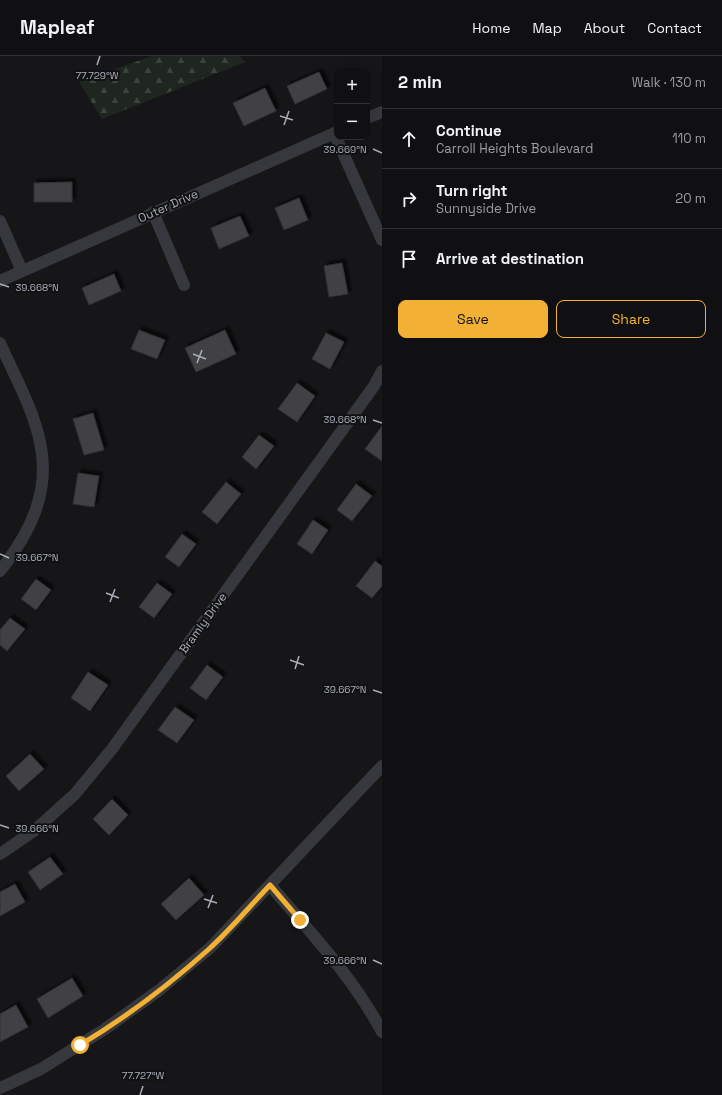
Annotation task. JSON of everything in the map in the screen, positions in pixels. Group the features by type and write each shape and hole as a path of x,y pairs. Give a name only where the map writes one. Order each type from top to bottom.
{"street":[{"path":"370,117 382,112"},
{"name":"Outer Drive","path":"0,282 153,212 334,133"},
{"path":"339,140 382,240"},
{"path":"153,212 184,285"},
{"path":"0,221 22,271"},
{"path":"0,343 31,413 40,442 42,469 39,499 31,526 18,548 0,571"},
{"name":"Bramly Drive","path":"0,854 35,830 75,794 112,749 369,392 382,371"},
{"path":"0,1088 41,1069 99,1033 158,991 210,948 382,766"},
{"path":"270,885 340,968 372,1013 382,1032"}],"green space":[{"path":"152,56 240,56 245,62 102,119 79,82"}],"building":[{"path":"319,72 327,89 295,104 287,86"},
{"path":"265,88 276,111 244,126 233,103"},
{"path":"72,182 72,202 34,202 34,183"},
{"path":"299,198 308,220 284,230 275,208"},
{"path":"240,216 249,236 219,249 211,228"},
{"path":"342,263 348,294 329,297 324,266"},
{"path":"114,274 121,291 89,305 82,288"},
{"path":"139,330 165,340 157,359 131,349"},
{"path":"225,330 236,354 196,372 185,348"},
{"path":"326,333 344,342 330,369 312,359"},
{"path":"297,383 315,396 297,422 278,409"},
{"path":"93,413 104,450 84,455 73,419"},
{"path":"382,426 382,461 365,449"},
{"path":"259,435 274,446 256,469 242,457"},
{"path":"78,473 99,476 94,507 73,504"},
{"path":"226,482 241,494 217,524 202,512"},
{"path":"356,484 372,496 352,521 337,510"},
{"path":"313,520 328,530 312,554 297,544"},
{"path":"182,534 196,544 179,567 165,557"},
{"path":"375,561 382,566 382,586 372,598 356,586"},
{"path":"36,579 51,590 36,610 21,599"},
{"path":"157,583 172,594 154,618 139,607"},
{"path":"10,618 25,629 7,651 0,645 0,630"},
{"path":"207,665 223,677 206,700 190,688"},
{"path":"88,672 108,685 90,711 71,698"},
{"path":"175,707 194,720 177,743 158,730"},
{"path":"30,754 44,769 19,791 6,776"},
{"path":"112,799 128,815 109,835 93,819"},
{"path":"50,857 63,874 40,890 28,872"},
{"path":"189,878 204,895 176,920 161,904"},
{"path":"15,884 25,902 0,916 0,892"},
{"path":"72,978 83,996 48,1018 37,999"},
{"path":"16,1005 28,1027 0,1042 0,1014"}],"route":[{"path":"80,1045 158,991 210,948 270,885 300,920"}]}
